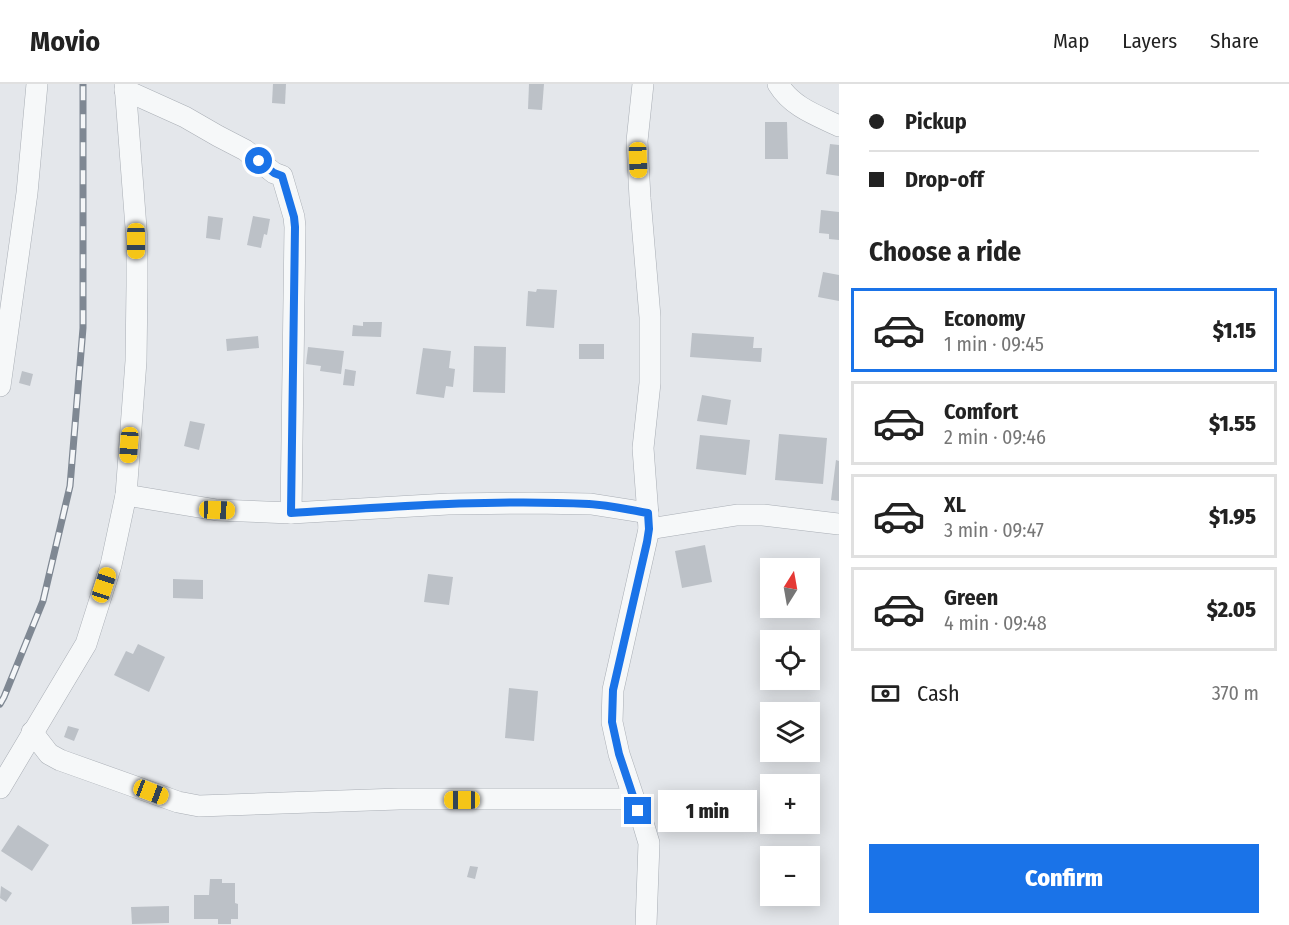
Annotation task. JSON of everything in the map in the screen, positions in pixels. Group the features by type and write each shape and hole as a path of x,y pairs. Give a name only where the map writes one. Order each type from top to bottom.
{"street":[{"path":"0,386 27,193 38,84"},
{"path":"643,84 638,141 640,198 651,317 650,383 643,448 649,521 613,690 612,722 619,754 648,843 646,925"},
{"path":"778,84 784,95 794,103 839,126"},
{"path":"125,87 245,150 274,173 282,176 295,227 291,513"},
{"path":"0,788 86,644 111,565 126,495 136,361 137,252 125,87"},
{"path":"126,495 217,510 291,513 448,504 591,504 649,521 764,515 839,524"},
{"path":"32,732 49,754 60,760 178,802 199,806 399,799 633,799"}],"building":[{"path":"273,84 286,84 285,104 272,103"},
{"path":"529,84 544,84 542,110 528,109"},
{"path":"765,122 787,122 788,159 765,159"},
{"path":"830,144 839,145 839,176 826,174"},
{"path":"821,210 839,212 839,240 829,239 829,234 819,233"},
{"path":"208,216 223,218 220,240 206,238"},
{"path":"253,216 270,219 267,235 264,234 261,248 247,245"},
{"path":"823,272 839,275 839,301 818,297"},
{"path":"537,289 557,290 554,328 526,326 528,291 536,292"},
{"path":"363,322 382,322 381,337 352,336 353,325 363,326"},
{"path":"692,333 754,337 753,348 762,348 761,362 690,357"},
{"path":"258,336 259,348 227,351 226,339"},
{"path":"579,344 604,344 604,359 579,359"},
{"path":"474,346 506,347 505,393 473,392"},
{"path":"308,347 344,351 341,374 320,371 321,366 306,364"},
{"path":"423,348 451,351 449,368 455,369 453,387 446,386 444,398 416,394"},
{"path":"345,369 356,371 354,386 343,385"},
{"path":"22,371 33,374 30,386 19,383"},
{"path":"702,395 731,400 727,425 697,421"},
{"path":"190,421 205,424 199,450 184,446"},
{"path":"779,434 827,438 823,484 775,480"},
{"path":"700,435 750,440 746,475 696,469"},
{"path":"836,460 839,461 839,501 831,500"},
{"path":"705,545 712,582 682,588 675,551"},
{"path":"428,574 453,577 449,605 424,602"},
{"path":"173,579 203,580 203,599 173,598"},
{"path":"138,644 165,657 149,692 114,675 126,651 133,654"},
{"path":"509,688 538,691 534,741 505,738"},
{"path":"68,726 79,729 74,741 64,737"},
{"path":"18,825 49,845 32,871 1,851"},
{"path":"470,866 478,867 475,879 467,877"},
{"path":"210,879 222,879 222,883 235,883 238,919 231,919 231,924 218,924 218,919 194,919 194,895 209,895"},
{"path":"1,886 12,893 6,902 0,898"},
{"path":"169,906 169,923 132,924 131,907"}],"railway":[{"path":"0,704 43,601 70,486 83,328 83,84"}],"route":[{"path":"259,161 274,173 282,176 295,227 291,513 448,504 533,503 591,504 648,513 647,542 613,690 612,722 619,754 638,811"}]}
